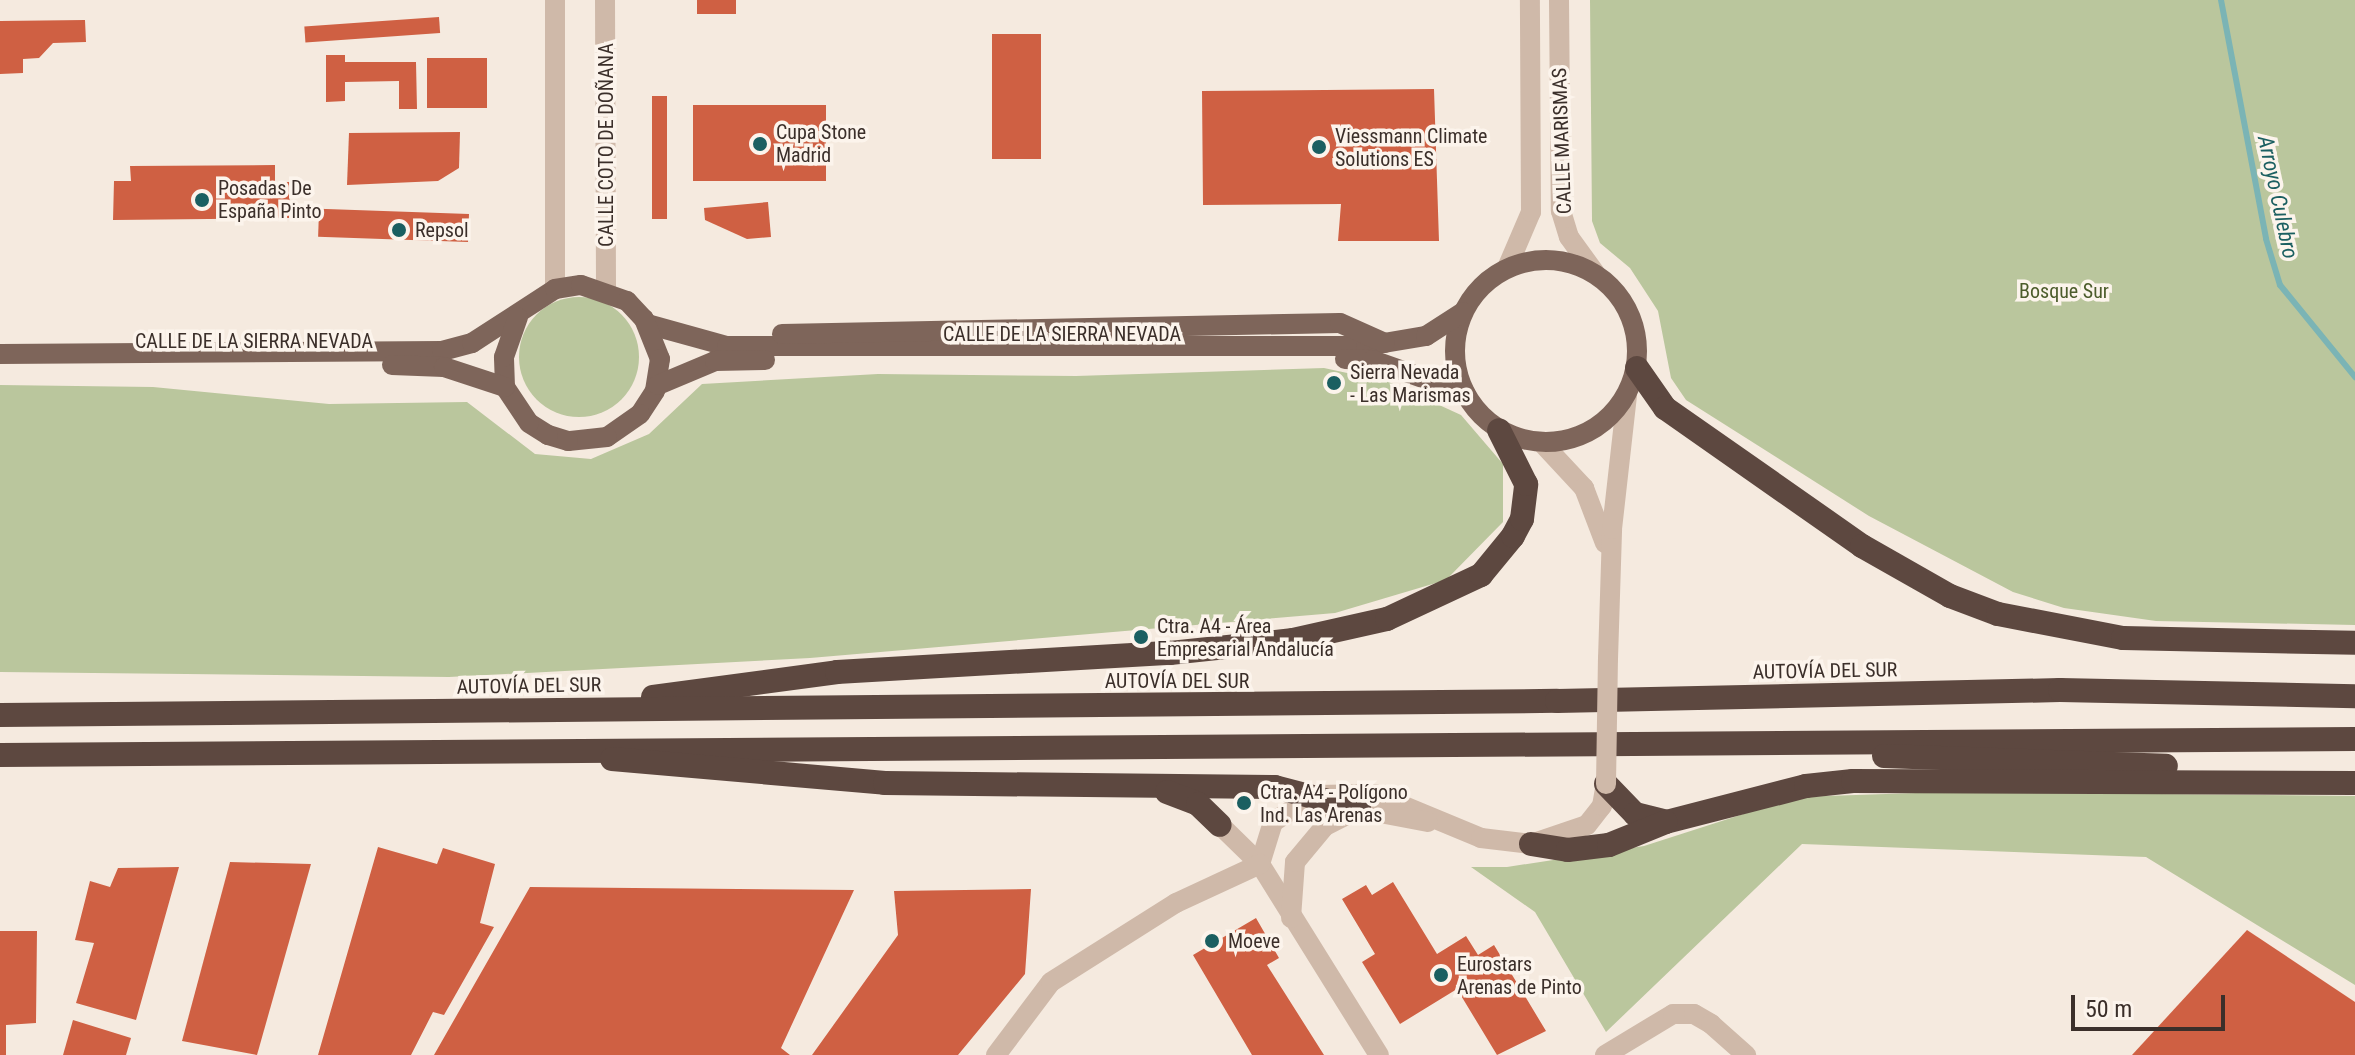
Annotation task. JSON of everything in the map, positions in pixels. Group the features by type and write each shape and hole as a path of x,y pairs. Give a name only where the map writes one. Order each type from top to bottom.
{"highway":[{"path":"1637,368 1665,408 1862,546 1950,596 1998,614 2123,638 2355,643"},
{"path":"580,710 837,672 1293,640 1387,619 1481,575 1513,536 1526,504 1526,484 1499,430"},
{"name":"AUTOVÍA DEL SUR","path":"0,715 2060,690 2348,695"},
{"path":"0,755 575,748 2355,739"},
{"path":"1806,741 1887,757 2067,758 2350,783"},
{"path":"575,748 674,769 885,783 1275,787 1359,809"},
{"path":"1531,844 1568,850 1609,845 1666,822 1806,786 1853,781 2350,783"},
{"path":"1606,784 1635,814 1666,822"},
{"path":"1145,787 1198,804 1220,825"}],"main road":[{"path":"647,324 692,338 890,327 1340,323 1376,345 1426,336 1463,312 1489,279 1507,268 1561,260 1595,273 1625,304 1634,324 1637,368 1627,395 1591,431 1542,443 1499,430 1465,393 1455,353 1463,312"},
{"path":"0,354 442,351 472,343 518,317 555,289 606,290 627,301 647,324 660,359 658,385 625,428 588,442 548,435 529,423 505,387 504,357 518,317"},
{"name":"CALLE DE LA SIERRA NEVADA","path":"658,385 715,361 1261,357 1372,360 1465,393"},
{"name":"CALLE DE LA SIERRA NEVADA","path":"0,366 415,365 444,367 505,387"}],"street":[{"path":"555,0 555,289"},
{"name":"CALLE COTO DE DOÑANA","path":"605,0 606,290"},
{"name":"CALLE MARISMAS","path":"1507,268 1531,212 1530,0"},
{"name":"CALLE MARISMAS","path":"1559,0 1561,211 1569,237 1595,273"},
{"path":"1291,918 1295,862 1311,837 1359,809 1531,844 1587,825 1602,806 1606,784 1609,570 1627,395"},
{"path":"1542,443 1584,488 1602,529 1609,570"},
{"path":"1260,864 1273,822 1315,795 1375,794 1451,828"},
{"path":"1220,825 1260,864 1379,1055"},
{"path":"996,1055 1051,982 1176,903 1260,864 1295,862"},
{"path":"1605,1055 1673,1014 1702,1019 1746,1055"}],"green space":[{"name":"Bosque Sur","path":"1590,0 2355,0 2355,625 2156,621 2064,608 2013,592 1869,516 1686,400 1671,378 1658,311 1630,268 1600,243 1592,221"},
{"path":"579,297 602,302 621,315 634,334 639,357 634,380 621,399 602,412 579,417 556,412 537,399 524,380 519,357 524,334 537,315 556,302"},
{"path":"1324,368 1389,382 1461,415 1503,464 1503,522 1446,580 1335,613 810,658 449,677 0,672 0,385 153,387 329,404 467,402 535,454 591,459 649,434 702,384 878,374 1076,376"},
{"path":"1946,792 2355,796 2355,985 2146,857 1802,844 1606,1032 1535,912 1471,867 1507,867 1644,846 1796,797"}],"building":[{"path":"697,0 736,0 736,14 697,14"},
{"path":"439,17 440,33 305,42 304,26"},
{"path":"85,20 86,42 53,43 39,58 23,59 23,73 0,74 0,21"},
{"path":"992,34 1041,34 1041,159 992,159"},
{"path":"326,55 345,55 345,62 416,62 417,109 399,109 399,81 345,82 345,101 326,102"},
{"path":"427,58 487,58 487,108 427,108"},
{"name":"Viessmann Climate Solutions ES","path":"1434,89 1439,241 1338,241 1341,204 1203,205 1202,91"},
{"path":"652,96 667,96 667,219 652,219"},
{"name":"Cupa Stone Madrid","path":"693,105 826,105 826,181 693,181"},
{"path":"460,132 459,168 438,181 347,185 349,133"},
{"name":"Posadas De España Pinto","path":"275,165 275,182 290,182 289,218 113,220 114,181 131,181 130,166"},
{"path":"768,202 771,237 747,239 705,220 704,208"},
{"path":"319,209 469,214 468,242 318,237"},
{"path":"378,847 437,864 443,848 495,864 480,923 494,927 444,1015 433,1012 411,1055 318,1055"},
{"path":"230,862 311,864 257,1055 182,1041"},
{"path":"179,867 136,1020 76,1003 94,943 75,940 90,881 110,887 118,868"},
{"name":"Eurostars Arenas de Pinto","path":"1393,882 1437,954 1466,936 1478,955 1494,945 1546,1031 1497,1055 1457,989 1400,1024 1362,962 1375,954 1342,899 1366,885 1372,895"},
{"path":"530,887 854,890 781,1048 790,1055 434,1055"},
{"path":"1031,889 1025,974 958,1055 812,1055 898,935 894,891"},
{"path":"1256,918 1279,958 1267,965 1324,1055 1252,1055 1193,955"},
{"path":"2247,930 2355,1002 2355,1055 2132,1055"},
{"path":"0,931 37,931 36,1023 6,1025 6,1055 0,1055"},
{"path":"73,1020 131,1038 126,1055 63,1055"}],"waterway":[{"name":"Arroyo Culebro","path":"2221,0 2266,239 2280,285 2355,377"}],"place":[{"name":"Cupa Stone Madrid","path":"760,144"},
{"name":"Viessmann Climate Solutions ES","path":"1319,147"},
{"name":"Posadas De España Pinto","path":"202,200"},
{"name":"Repsol","path":"399,230"},
{"name":"Sierra Nevada - Las Marismas","path":"1334,383"},
{"name":"Ctra. A4 - Área Empresarial Andalucía","path":"1141,637"},
{"name":"Ctra. A4 - Polígono Ind. Las Arenas","path":"1244,803"},
{"name":"Moeve","path":"1212,941"},
{"name":"Eurostars Arenas de Pinto","path":"1441,975"}]}
